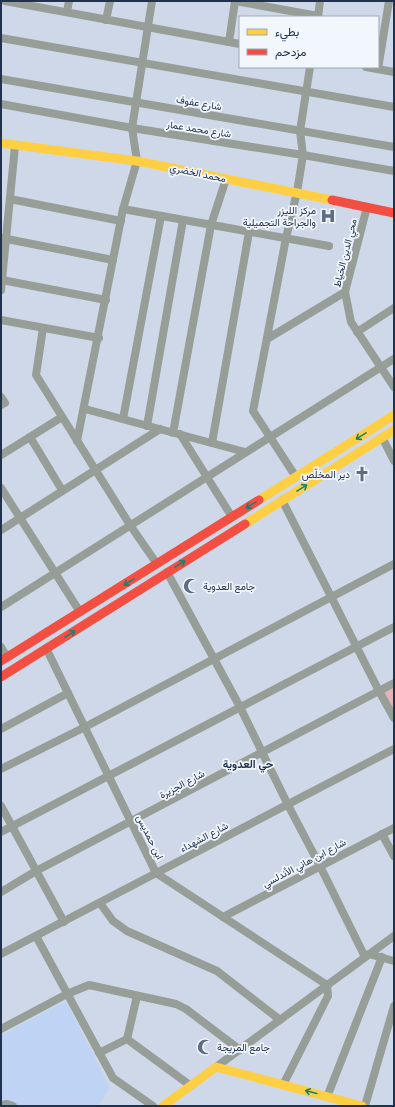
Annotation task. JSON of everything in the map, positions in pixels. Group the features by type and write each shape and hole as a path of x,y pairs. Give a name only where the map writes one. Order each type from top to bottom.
{"main road":[{"name":"محمد الخضري","path":"1,143 136,161 297,192 394,213"},
{"path":"4,659 394,415"},
{"path":"1,677 394,430"},
{"path":"162,1106 216,1067 327,1097 345,1104 362,1106"}],"street":[{"path":"5,1 239,44"},
{"path":"67,12 69,1"},
{"path":"106,20 110,1"},
{"path":"77,441 85,409 123,209 136,161 132,128 152,1"},
{"path":"229,42 235,1 313,16"},
{"path":"318,16 320,1"},
{"path":"379,63 390,1"},
{"path":"385,28 394,30"},
{"path":"1,38 394,107"},
{"path":"296,476 253,411 286,238 297,192 303,155 300,131 310,68"},
{"path":"372,68 394,72"},
{"name":"شارع عفوف","path":"1,80 394,147"},
{"name":"شارع محمد عمار","path":"1,104 132,128 394,171"},
{"path":"1,290 3,239 10,199 15,146"},
{"path":"226,179 211,225 177,433 232,517"},
{"path":"10,199 121,221"},
{"name":"محي الدين الخياط","path":"367,207 345,292 351,322 394,387"},
{"path":"123,209 329,246"},
{"path":"123,419 161,216"},
{"path":"147,426 184,220"},
{"path":"212,443 249,232"},
{"path":"3,239 113,260"},
{"path":"2,280 106,300"},
{"path":"267,339 345,292"},
{"path":"357,332 394,308"},
{"path":"1,320 99,338"},
{"path":"43,328 36,375 130,525 157,564"},
{"path":"1,607 394,359"},
{"path":"1,397 5,403 1,405"},
{"path":"85,409 245,452"},
{"path":"1,455 62,417"},
{"path":"1,530 160,429"},
{"path":"30,437 62,490"},
{"path":"382,437 394,461"},
{"path":"1,488 80,612"},
{"path":"282,500 356,647 394,718"},
{"path":"1,770 84,728 394,564"},
{"path":"167,572 240,707 288,805 367,956"},
{"path":"1,832 394,627"},
{"path":"1,647 4,659"},
{"name":"ابن حمديس","path":"46,648 156,873 327,985"},
{"name":"شارع الجزيرة","path":"1,892 36,872 394,683"},
{"path":"1,728 68,693"},
{"name":"شارع الشهداء","path":"1,954 394,749"},
{"path":"1,806 64,922"},
{"name":"شارع ابن هاني الأندلسي","path":"223,917 394,828"},
{"path":"382,834 394,856"},
{"path":"100,902 113,921 127,931 217,971 280,1020"},
{"path":"36,936 113,1078 153,1106"},
{"path":"216,1067 394,936"},
{"path":"367,956 394,961"},
{"path":"327,1097 382,958"},
{"path":"1,1029 67,994 89,985 176,1004 186,1009 240,1050"},
{"path":"283,1085 328,996 327,985"},
{"path":"127,1040 137,996"},
{"path":"366,1106 394,1006"},
{"path":"99,1053 127,1040"},
{"path":"127,1040 190,1086"},
{"path":"1,1104 13,1106"}],"shaded area":[{"path":"394,687 394,713 382,693"},
{"path":"66,1001 110,1088 98,1106 21,1106 7,1101 3,1102 1,1099 1,1035"}],"traffic: slow":[{"path":"1,143 137,161 332,200"},
{"path":"259,500 394,415"},
{"path":"245,524 394,430"},
{"path":"163,1106 216,1067 362,1106"}],"traffic: jam":[{"path":"332,200 394,213"},
{"path":"1,661 259,500"},
{"path":"1,677 245,524"}],"place":[{"name":"مركز الليزر والجراحة التجميلية","path":"328,216"},
{"name":"دير المخلّص","path":"362,474"},
{"name":"جامع العدوية","path":"191,586"},
{"name":"جامع المريجة","path":"205,1047"}],"district":[{"name":"حي العدوية","path":"248,764"}]}
